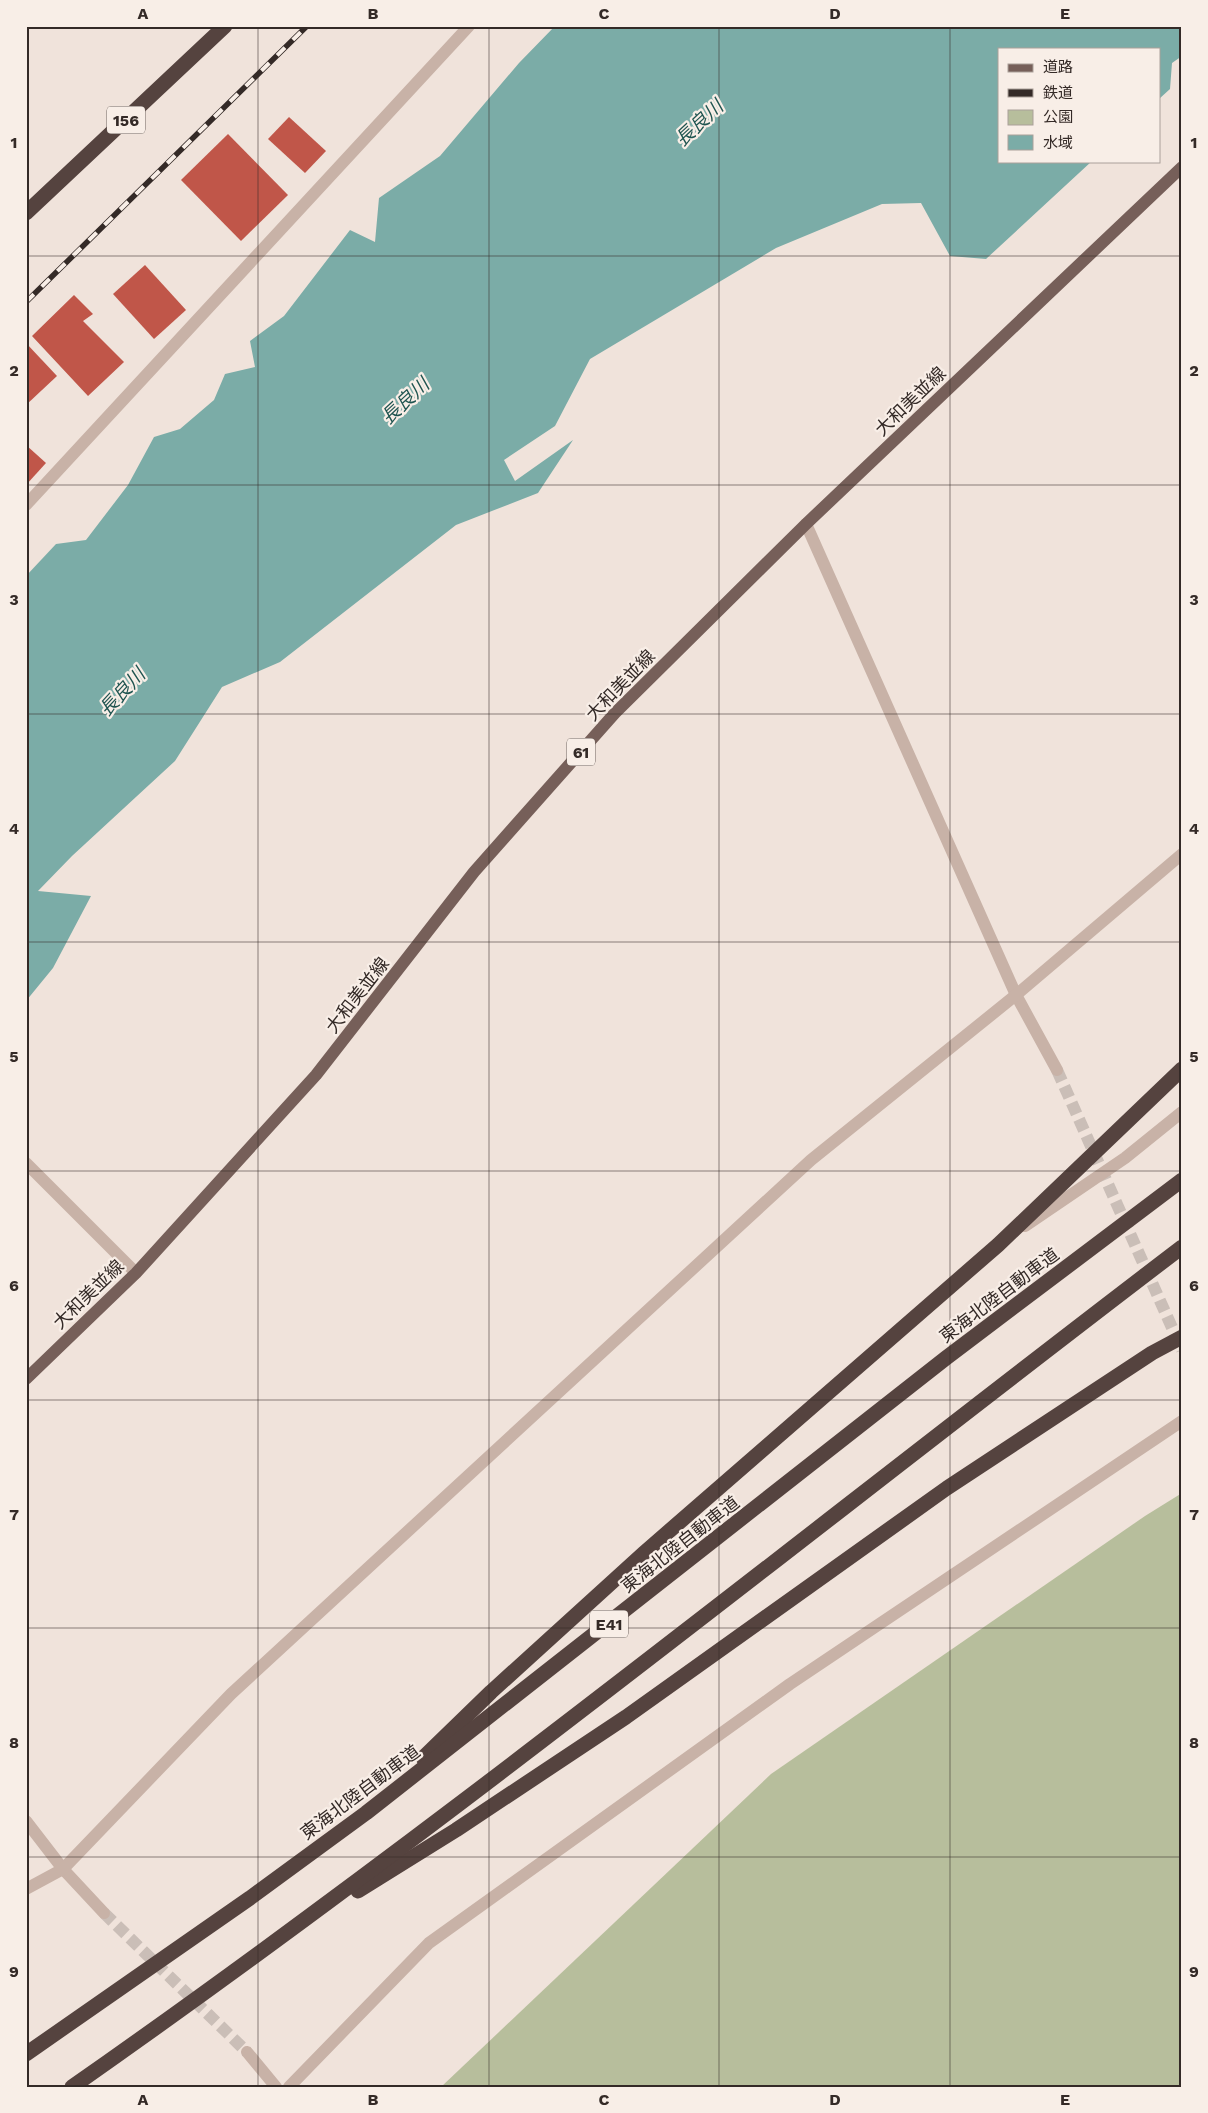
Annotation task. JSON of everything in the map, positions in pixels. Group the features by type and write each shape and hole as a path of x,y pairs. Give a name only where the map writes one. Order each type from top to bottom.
{"highway":[{"name":"156","path":"26,213 225,26"},
{"path":"366,1813 491,1692 644,1553 998,1245 1182,1070"},
{"name":"東海北陸自動車道","path":"26,2054 250,1898 366,1813 946,1358 1182,1180"},
{"path":"72,2087 282,1938 671,1642 950,1423 1182,1246"},
{"path":"282,1938 456,1830 626,1716 947,1488 1152,1353 1182,1337"}],"main road":[{"name":"大和美並線","path":"26,1379 136,1273 316,1075 474,872 609,720 806,524 1182,167"}],"street":[{"path":"26,506 469,26"},
{"path":"806,524 1016,995 1057,1070"},
{"path":"26,1889 63,1869 232,1694 796,1173 1016,995 1182,854"},
{"path":"998,1245 1124,1158 1182,1112"},
{"path":"26,1163 136,1273"},
{"path":"288,2087 429,1943 790,1684 1182,1422"},
{"path":"26,1821 63,1869 104,1912"},
{"path":"247,2052 276,2087"}],"green space":[{"path":"1182,1493 1182,2087 441,2087 771,1774 1145,1516"}],"water":[{"name":"長良川","path":"555,26 1182,26 1182,56 1172,63 1170,89 1160,98 1160,48 998,48 998,162 1091,162 986,259 950,256 921,203 882,204 776,248 590,359 555,426 504,460 515,481 573,440 538,493 456,525 280,662 222,687 175,761 72,856 38,891 91,896 53,968 26,1001 26,576 56,544 86,540 128,485 154,437 180,429 214,400 225,374 255,367 250,341 284,316 350,230 375,242 379,198 440,156 519,63"}],"building":[{"path":"289,117 326,151 305,173 268,139"},
{"path":"228,134 288,195 241,241 181,180"},
{"path":"145,265 186,310 154,339 113,294"},
{"path":"74,295 93,314 83,321 124,362 88,396 32,336"},
{"path":"26,343 57,376 26,405"},
{"path":"26,445 46,463 26,485"}],"tunnel":[{"path":"1057,1070 1182,1350"},
{"path":"104,1913 247,2052"}],"railway":[{"path":"26,302 307,26"}]}
